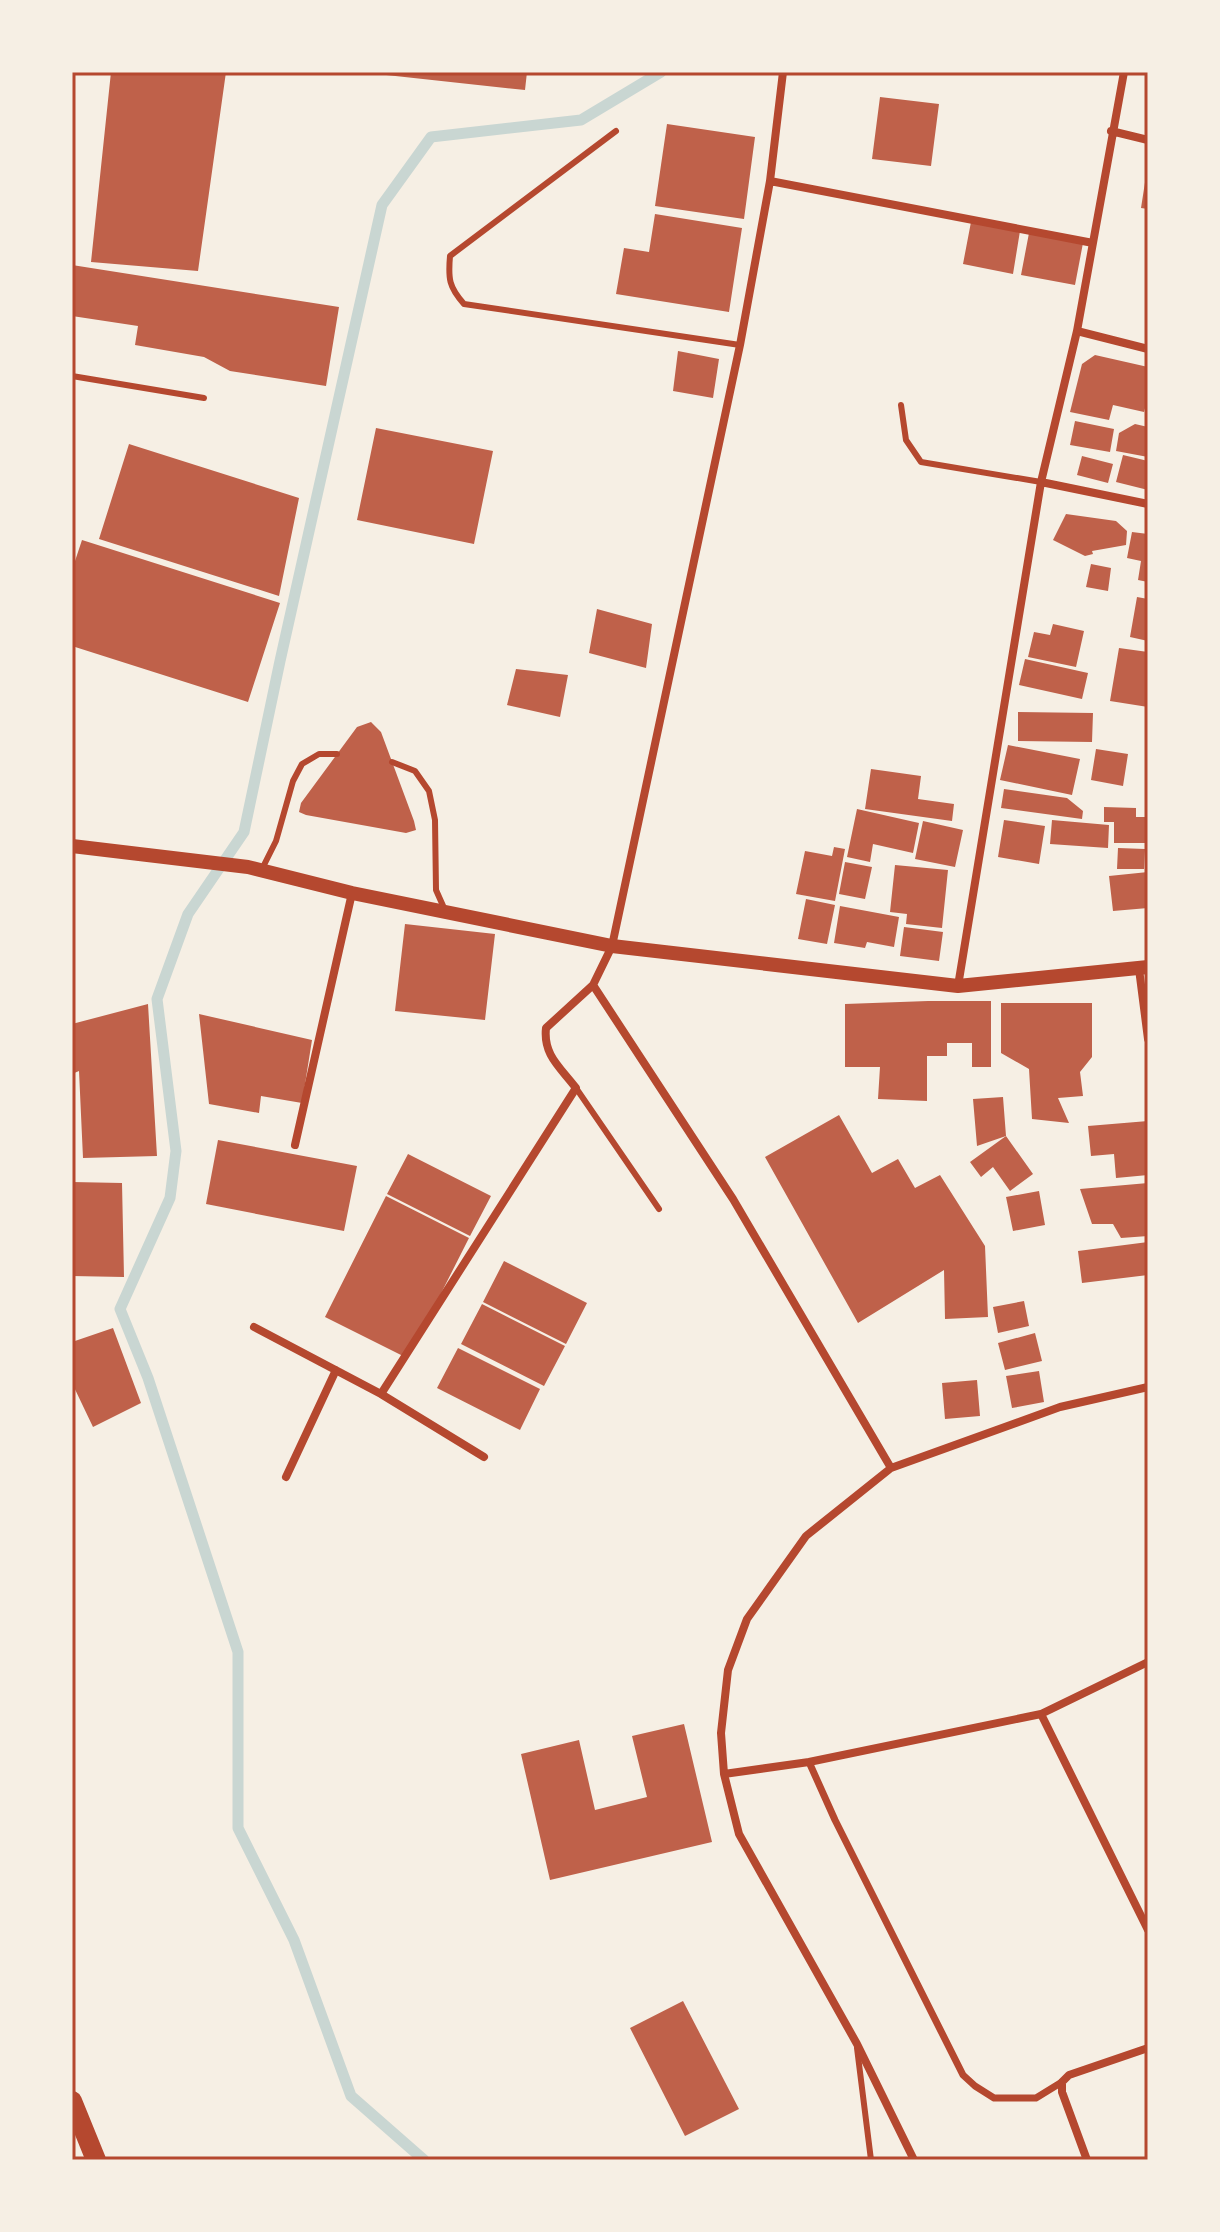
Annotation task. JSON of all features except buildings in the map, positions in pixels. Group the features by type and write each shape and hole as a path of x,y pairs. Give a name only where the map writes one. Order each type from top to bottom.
{"main road":[{"path":"72,2101 96,2160"}],"street":[{"path":"381,1394 576,1088 547,1051 546,1028 593,985 612,946 740,345 770,181 783,72"},
{"path":"958,986 1041,482 1077,331 1124,72"},
{"path":"1111,131 1148,140"},
{"path":"770,181 1093,243"},
{"path":"1077,331 1148,349"},
{"path":"1041,482 1148,504"},
{"path":"72,846 255,869 352,893 612,946 958,986 1143,968 1148,1039"},
{"path":"295,1145 352,893"},
{"path":"593,985 733,1199 891,1468"},
{"path":"254,1327 381,1394 484,1457"},
{"path":"286,1477 336,1370"},
{"path":"914,2160 857,2044 739,1834 724,1774 721,1733 728,1670 747,1619 806,1536 891,1468 1060,1407 1148,1387"},
{"path":"724,1774 809,1762 1041,1714 1148,1662"},
{"path":"1041,1714 1148,1930"},
{"path":"809,1762 963,2075 975,2086 994,2098 1036,2098 1069,2075 1148,2048"},
{"path":"1062,2082 1062,2092 1087,2160"}],"lane":[{"path":"616,131 450,256 448,272 452,290 464,304 740,345"},
{"path":"72,376 204,398"},
{"path":"901,405 906,440 921,462 1041,482"},
{"path":"255,869 276,841 293,781 302,764 319,754 337,754"},
{"path":"392,762 415,771 429,791 435,820 436,890 445,912"},
{"path":"576,1088 659,1209"},
{"path":"857,2044 871,2160"}],"waterway":[{"path":"424,2160 351,2096 294,1940 238,1828 238,1652 148,1378 120,1309 170,1198 176,1151 157,999 188,914 244,832 382,205 431,137 581,120 661,72"}]}
